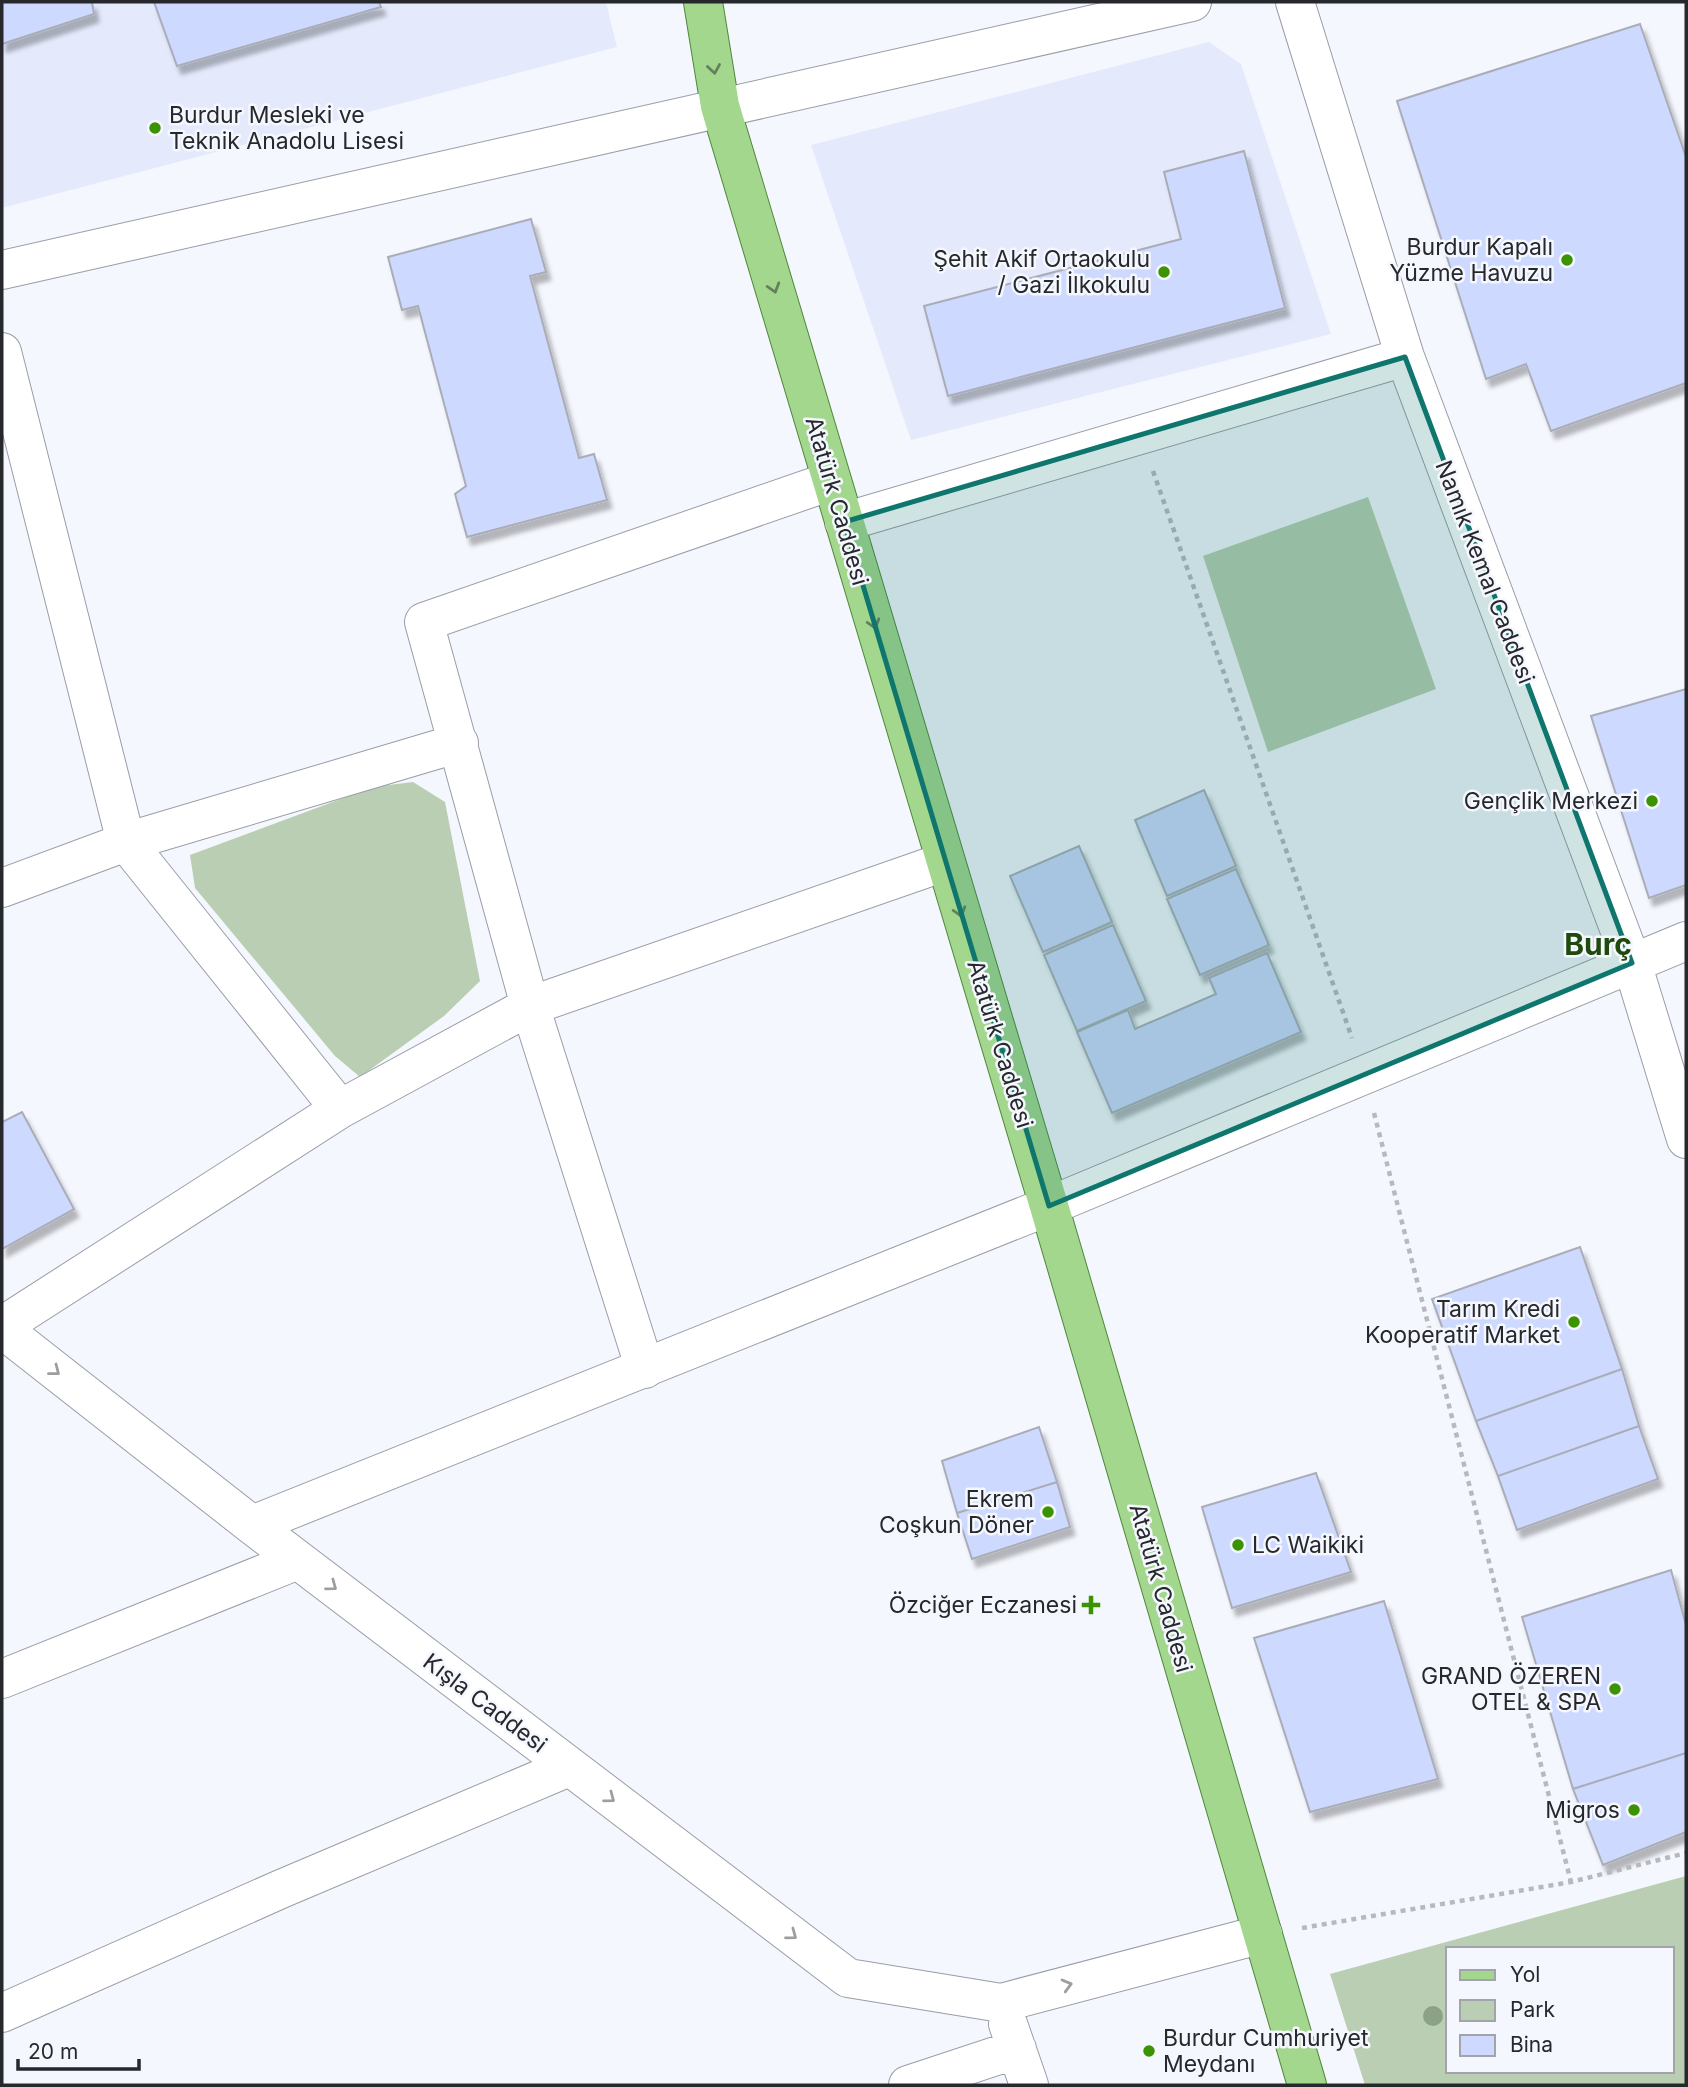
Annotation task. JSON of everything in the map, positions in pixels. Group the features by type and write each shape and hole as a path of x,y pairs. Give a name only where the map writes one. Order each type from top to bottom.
{"main road":[{"name":"Atatürk Caddesi","path":"703,2 720,106 1049,1206 1307,2085"}],"street":[{"path":"2,270 720,106 1192,2"},
{"name":"Namık Kemal Caddesi","path":"1295,2 1405,357 1632,964 1686,1139"},
{"path":"2,352 126,842 340,1110"},
{"path":"844,522 1405,357"},
{"path":"645,1369 530,1006 424,622 831,481"},
{"path":"2,888 126,842 459,743"},
{"path":"2,1327 340,1110 530,1006 944,862"},
{"path":"252,1525 1049,1206 1686,941"},
{"name":"Kışla Caddesi","path":"2,1327 252,1525 848,1978 1001,2003"},
{"path":"2,1679 298,1560"},
{"path":"2,2013 281,1889 569,1767"},
{"path":"1029,2085 1001,2003 1263,1934"},
{"path":"908,2085 1017,2049"}],"path":[{"path":"1141,435 1364,1075 1571,1882"},
{"path":"1263,1934 1571,1882 1686,1853"}],"highlighted area":[{"path":"1405,357 1632,963 1049,1206 844,522"}],"shaded area":[{"name":"Burdur Mesleki ve Teknik Anadolu Lisesi","path":"2,2 606,2 617,47 2,208"},
{"path":"1209,42 1241,64 1331,334 911,440 811,145"}],"green space":[{"path":"1368,497 1436,689 1268,752 1203,556"},
{"path":"413,782 445,802 480,981 444,1016 360,1077 335,1056 195,888 190,855 373,787"},
{"path":"1686,1876 1686,2085 1365,2085 1330,1974"}],"building":[{"path":"2,2 92,2 94,14 2,44"},
{"path":"154,2 379,2 381,7 177,66"},
{"name":"Burdur Kapalı Yüzme Havuzu","path":"1640,24 1686,157 1686,383 1551,431 1526,364 1486,379 1397,101"},
{"name":"Şehit Akif Ortaokulu / Gazi İlkokulu","path":"1244,151 1285,308 948,396 924,306 1181,239 1164,172"},
{"path":"531,219 546,272 530,276 579,458 594,454 607,500 467,537 455,494 466,486 418,306 402,310 388,257"},
{"name":"Gençlik Merkezi","path":"1686,689 1686,885 1649,898 1591,716"},
{"path":"1204,790 1236,866 1167,896 1135,820"},
{"path":"1079,846 1112,922 1043,952 1010,876"},
{"path":"1236,869 1269,945 1200,975 1167,899"},
{"path":"1113,925 1146,1001 1077,1031 1044,955"},
{"path":"1267,953 1301,1032 1112,1113 1077,1032 1128,1010 1135,1029 1216,994 1209,978"},
{"path":"22,1112 74,1209 2,1249 2,1122"},
{"path":"1580,1247 1622,1369 1476,1421 1432,1299"},
{"path":"1622,1369 1639,1426 1498,1476 1476,1421"},
{"path":"1639,1426 1658,1479 1517,1530 1498,1476"},
{"path":"1039,1427 1057,1482 957,1513 942,1461"},
{"path":"1316,1473 1351,1572 1232,1608 1202,1507"},
{"path":"1057,1482 1070,1527 972,1559 957,1513"},
{"name":"GRAND ÖZEREN OTEL & SPA","path":"1671,1570 1686,1625 1686,1753 1573,1789 1522,1617"},
{"path":"1384,1601 1438,1779 1310,1812 1254,1638"},
{"name":"Migros","path":"1686,1753 1686,1832 1603,1865 1573,1789"}],"place":[{"name":"Burdur Mesleki ve Teknik Anadolu Lisesi","path":"155,128"},
{"name":"Burdur Kapalı Yüzme Havuzu","path":"1567,260"},
{"name":"Şehit Akif Ortaokulu / Gazi İlkokulu","path":"1164,272"},
{"name":"Gençlik Merkezi","path":"1652,801"},
{"name":"Tarım Kredi Kooperatif Market","path":"1574,1322"},
{"name":"Ekrem Coşkun Döner","path":"1048,1512"},
{"name":"LC Waikiki","path":"1238,1545"},
{"name":"Özciğer Eczanesi","path":"1091,1605"},
{"name":"GRAND ÖZEREN OTEL & SPA","path":"1615,1689"},
{"name":"Migros","path":"1634,1810"},
{"name":"Burdur Cumhuriyet Meydanı","path":"1149,2051"}],"district":[{"name":"Burç","path":"1598,944"}]}
